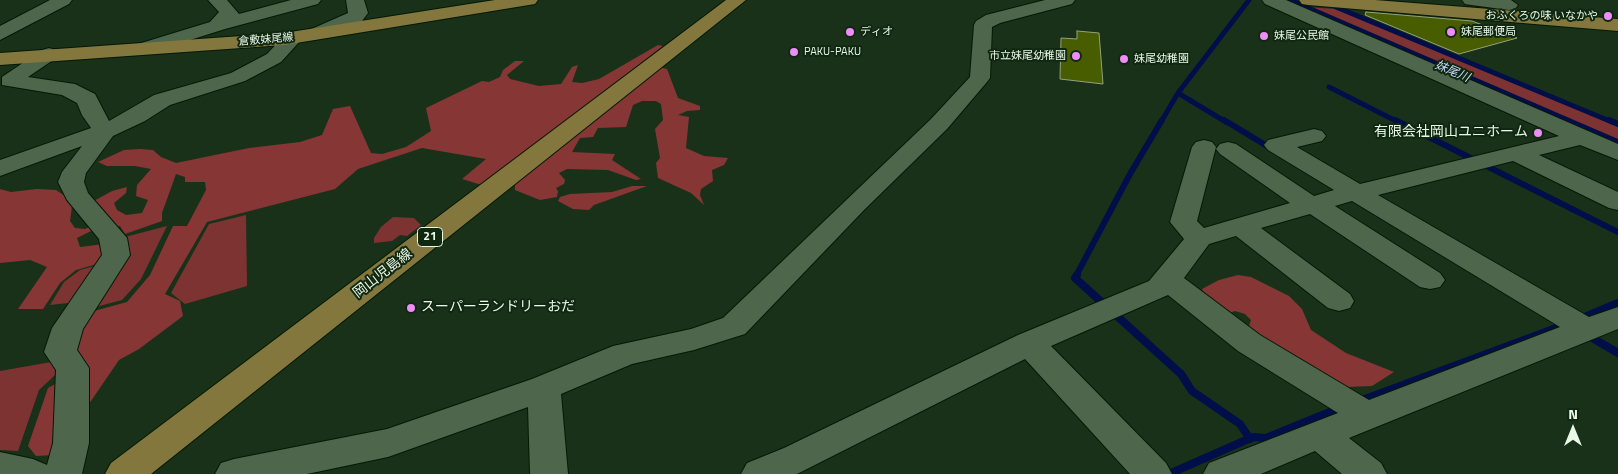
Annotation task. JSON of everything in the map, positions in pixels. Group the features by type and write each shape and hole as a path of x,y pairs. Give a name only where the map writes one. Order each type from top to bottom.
{"main road":[{"name":"倉敷妹尾線","path":"0,59 300,37 529,0"},
{"name":"岡山児島線","path":"124,474 737,0"},
{"path":"1308,0 1618,25"}],"street":[{"path":"0,34 63,0"},
{"path":"217,0 230,12 219,21 218,25"},
{"path":"145,48 218,25 312,0"},
{"path":"0,169 83,137 105,131 137,116 162,100 238,76 258,67 274,58 300,37 355,17 359,13 355,0"},
{"path":"234,474 388,443 544,388 624,354 694,339 734,326 843,216 939,124 980,78 983,25 993,19 1066,0"},
{"path":"1270,0 1618,152"},
{"path":"1471,0 1505,2 1529,18"},
{"path":"49,54 9,80 66,89 87,99 93,114 105,131"},
{"path":"63,474 72,443 73,368 60,352 68,328 116,255 113,238 76,195 71,182 74,172 105,131"},
{"path":"1314,136 1276,145 1577,324"},
{"path":"760,474 797,458 1029,343 1159,288 1178,268 1199,238 1356,192 1584,137"},
{"path":"1199,238 1183,222 1216,148 1312,205 1430,280"},
{"path":"1517,154 1618,202"},
{"path":"1240,226 1340,301"},
{"path":"1166,279 1249,343 1357,409"},
{"path":"1222,474 1320,435 1357,409 1577,324 1618,317"},
{"path":"1029,343 1153,474"},
{"path":"544,388 549,474"},
{"path":"1320,435 1368,474"},
{"path":"0,467 32,474"}],"shaded area":[{"path":"1304,7 1337,9 1618,126 1618,148"},
{"path":"658,45 663,46 485,186 462,179 486,159 422,148 358,169 335,189 207,222 165,294 180,301 183,316 139,349 119,360 54,455 36,456 28,446 48,388 88,366 74,349 82,323 94,311 127,302 150,275 173,226 187,226 206,190 205,182 185,182 185,177 176,174 162,213 162,221 125,234 120,226 93,230 77,238 80,247 104,244 104,262 76,270 60,283 43,309 18,309 47,267 30,260 0,263 0,189 11,192 37,189 56,190 65,196 72,206 70,221 75,228 85,229 108,218 92,202 112,191 127,187 126,193 114,203 117,210 126,215 142,213 148,200 136,196 137,185 151,169 135,166 107,166 98,162 124,150 153,150 161,157 176,163 249,148 300,142 322,135 333,109 350,106 371,153 382,154 406,147 431,131 426,108 482,81 489,82 500,77 503,70 515,61 524,61 507,75 510,79 539,86 561,84 572,67 578,65 572,82 582,83 599,79"},
{"path":"658,67 667,69 678,98 700,106 700,110 687,111 678,115 689,117 686,148 704,156 728,158 724,165 712,170 713,181 701,189 700,195 704,205 691,193 658,178 656,163 660,158 655,129 663,120 661,104 656,101 642,101 633,105 626,127 598,128 593,137 580,138 572,152 615,154 612,160 641,179 636,180 608,170 567,169 559,173 565,180 564,184 556,188 558,191 557,197 540,200 515,190 515,183"},
{"path":"632,186 647,186 594,205 589,210 573,209 558,201 560,197 570,194 612,192"},
{"path":"246,215 247,286 185,304 171,293 209,224"},
{"path":"393,217 414,218 421,225 407,236 400,235 392,241 374,243 374,238 381,227"},
{"path":"167,226 141,279 122,300 88,309 125,237"},
{"path":"106,263 77,302 50,305 64,282 80,270"},
{"path":"1238,275 1251,277 1289,296 1302,309 1311,330 1346,353 1394,372 1372,386 1347,387 1247,332 1251,320 1245,314 1235,311 1223,315 1208,304 1202,289 1219,280"},
{"path":"57,361 55,375 39,390 18,451 0,450 0,371"}],"water":[{"name":"妹尾川","path":"1278,0 1296,0 1618,139 1618,147"}],"building":[{"name":"妹尾郵便局","path":"1366,12 1472,21 1517,38 1459,54 1365,15"},
{"name":"市立妹尾幼稚園","path":"1077,31 1099,33 1103,84 1060,79 1061,38 1077,39"}],"waterway":[{"path":"1178,93 1249,0"},
{"path":"1336,7 1612,122"},
{"path":"1329,87 1398,122"},
{"path":"1161,122 1178,93"},
{"path":"1178,93 1226,122"},
{"path":"1076,276 1130,174 1162,120"},
{"path":"1224,120 1272,149"},
{"path":"1395,120 1618,232"},
{"path":"1609,120 1618,124"},
{"path":"1077,275 1075,278 1181,374 1192,391 1240,424 1250,438"},
{"path":"1580,319 1618,303"},
{"path":"1357,402 1567,324"},
{"path":"1594,339 1618,353"},
{"path":"1250,438 1266,438 1342,407"},
{"path":"1169,474 1250,438"}],"place":[{"name":"おふくろの味 いなかや","path":"1608,16"},
{"name":"ディオ","path":"850,32"},
{"name":"妹尾郵便局","path":"1451,32"},
{"name":"妹尾公民館","path":"1264,36"},
{"name":"PAKU-PAKU","path":"794,52"},
{"name":"市立妹尾幼稚園","path":"1076,56"},
{"name":"妹尾幼稚園","path":"1124,59"},
{"name":"有限会社岡山ユニホーム","path":"1538,133"},
{"name":"スーパーランドリーおだ","path":"411,308"}]}
